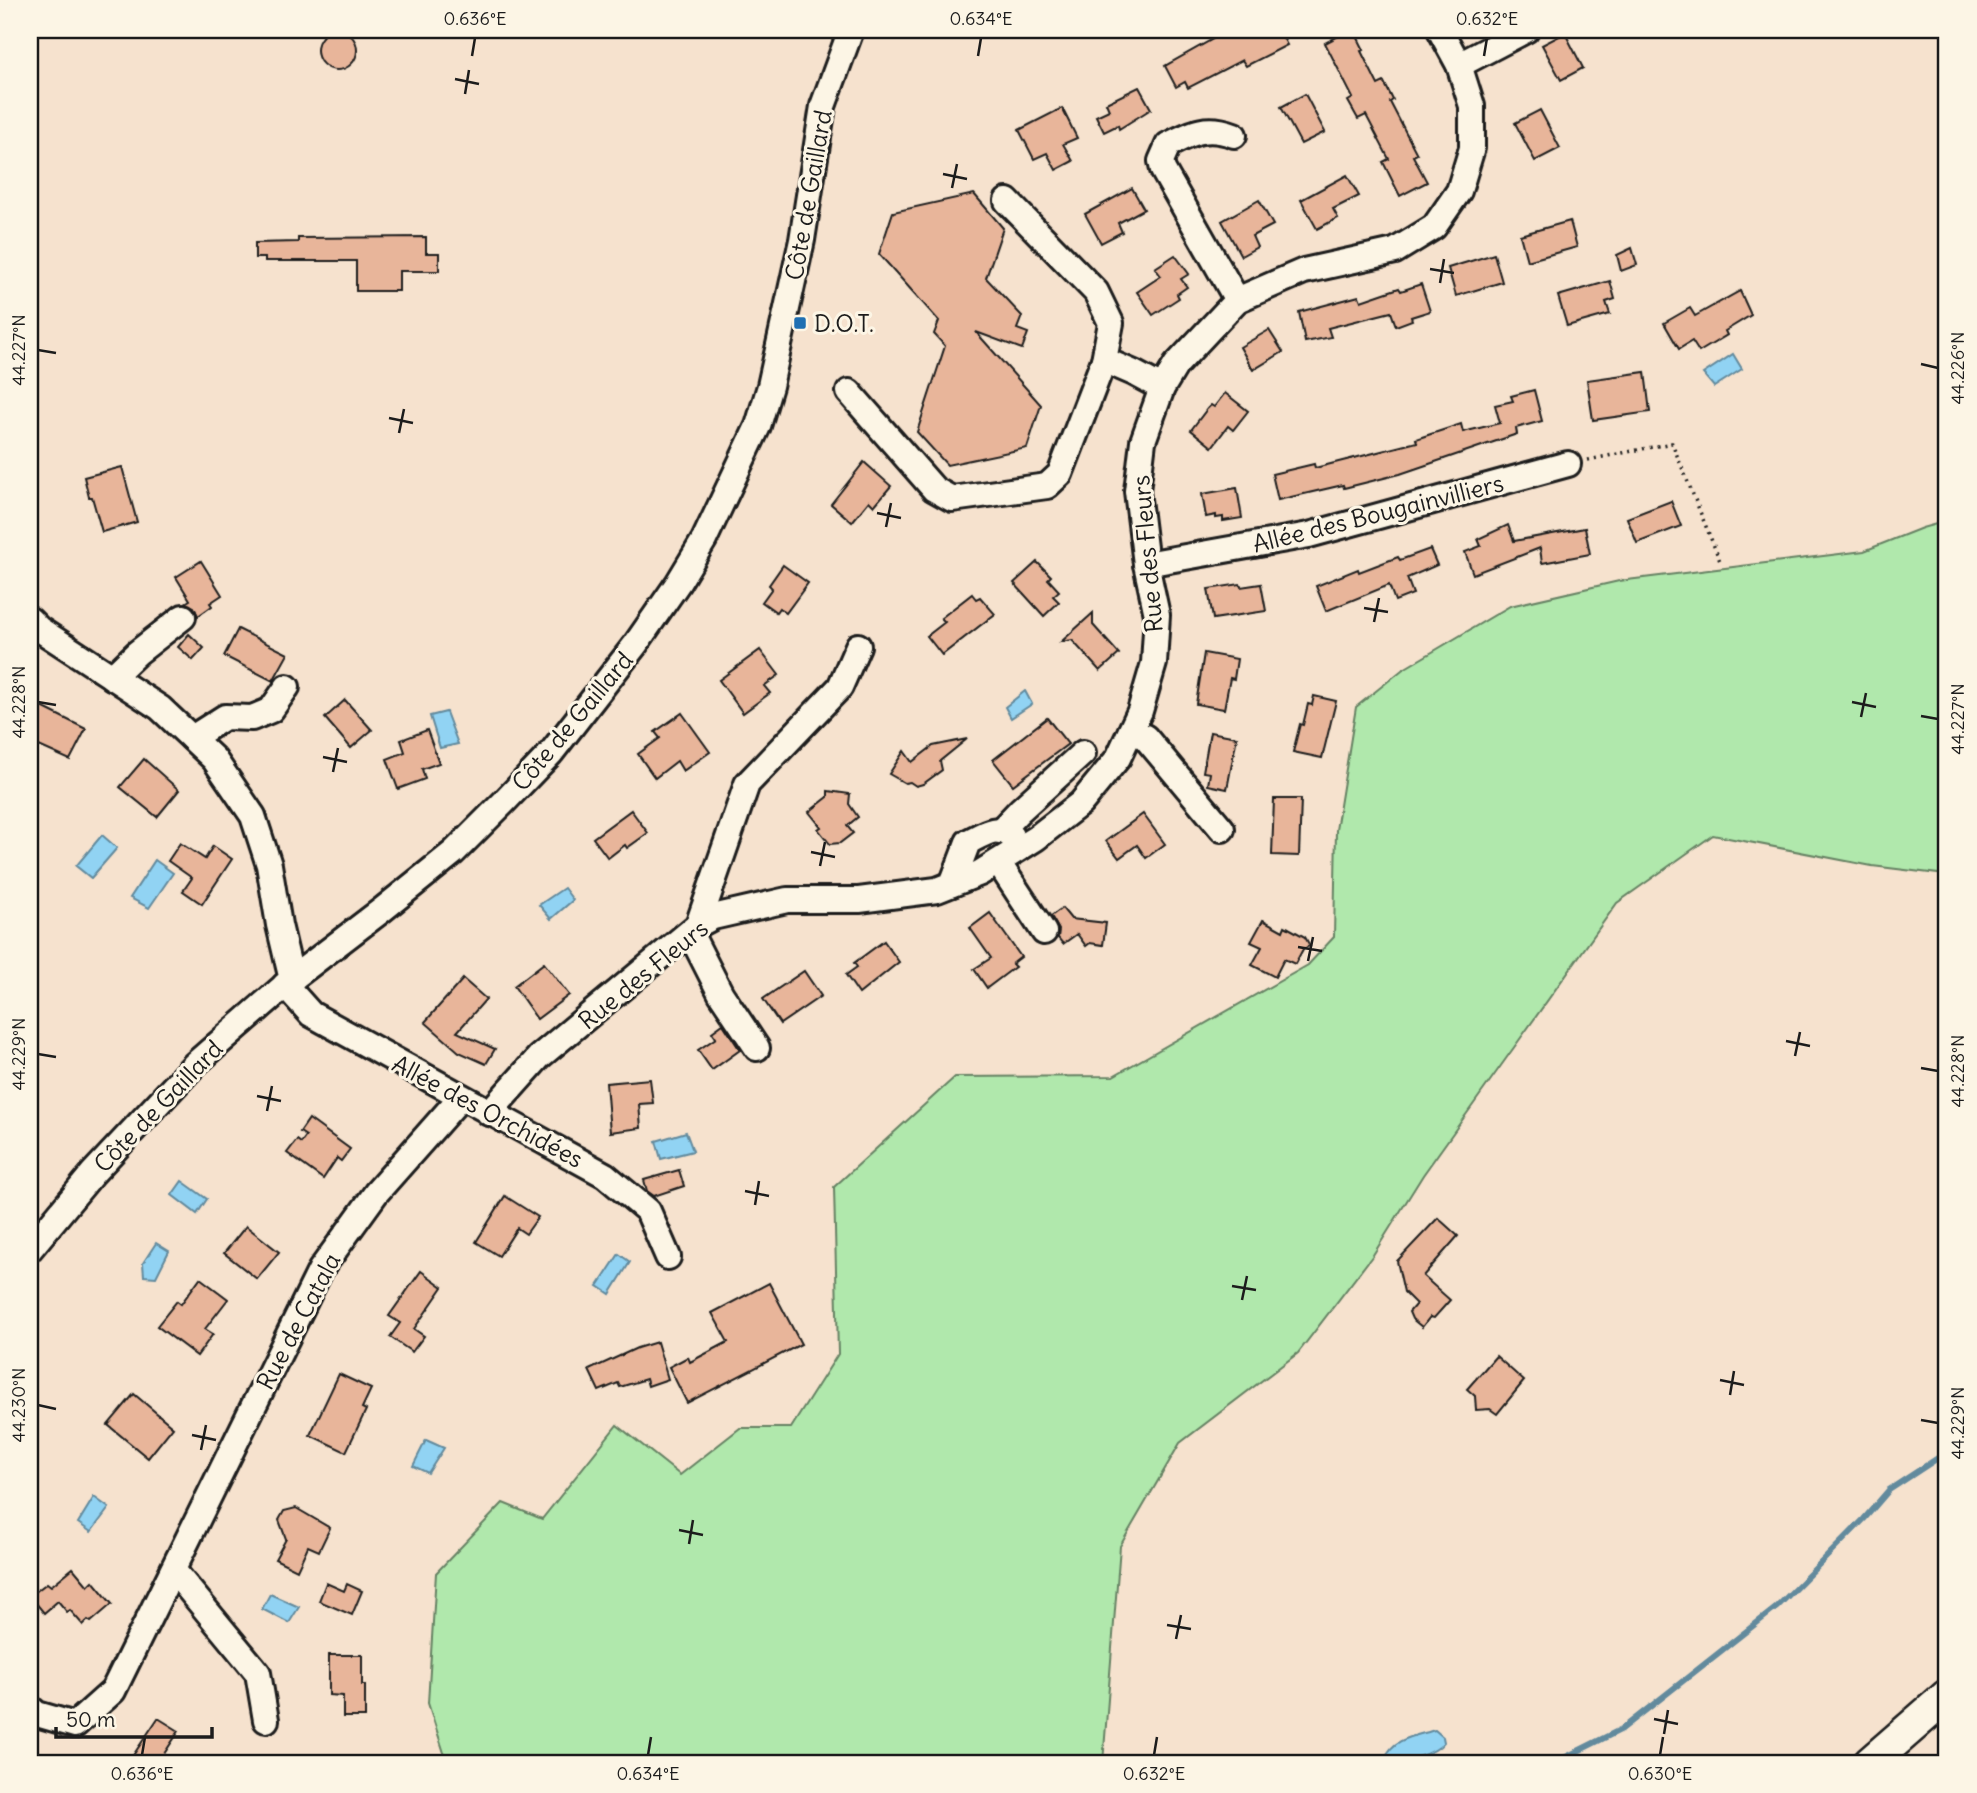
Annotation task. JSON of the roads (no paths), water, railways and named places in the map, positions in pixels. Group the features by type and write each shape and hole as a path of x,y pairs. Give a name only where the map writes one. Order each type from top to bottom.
{"main road":[{"path":"1870,1763 1947,1696"}],"street":[{"name":"Côte de Gaillard","path":"30,1249 93,1173 195,1064 288,983 454,852 551,752 635,645 704,540 758,426 770,386 802,240 822,106 851,30"},
{"name":"Rue des Fleurs","path":"489,1113 539,1057 694,929 713,917 788,900 859,900 937,890 998,862 1081,803 1118,758 1140,711 1154,663 1157,615 1146,564 1137,491 1143,441 1162,388 1176,365 1237,300 1304,271 1395,251 1434,227 1459,191 1472,148 1472,106 1459,65 1440,30"},
{"path":"1459,65 1526,30"},
{"path":"1234,135 1216,129 1196,132 1168,145 1161,161 1163,170 1237,300"},
{"path":"849,392 934,489 951,499 1047,486 1060,474 1104,360 1111,323 1096,292 1007,201"},
{"path":"1104,360 1162,388"},
{"name":"Allée des Bougainvilliers","path":"1146,564 1309,536 1568,464"},
{"path":"112,677 137,653 183,617"},
{"path":"35,624 160,708 214,759 253,816 269,864 288,983"},
{"path":"757,1048 721,994 694,929 747,784 840,687 858,646"},
{"path":"192,738 225,717 252,718 271,710 287,687"},
{"path":"1130,731 1145,737 1222,829"},
{"path":"1000,831 1083,753"},
{"path":"953,884 968,842 993,829 1008,832 1022,847"},
{"path":"998,862 1044,932"},
{"name":"Allée des Orchidées","path":"288,983 311,1014 605,1175 648,1211 668,1257"},
{"name":"Rue de Catala","path":"30,1708 71,1735 113,1691 321,1269 376,1193 461,1097"},
{"path":"173,1570 258,1673 266,1720"}],"water":[{"path":"1733,354 1742,369 1714,387 1703,374"},
{"path":"1025,691 1032,704 1011,718 1005,707"},
{"path":"446,712 458,744 440,748 430,716"},
{"path":"102,835 117,848 91,878 76,866"},
{"path":"155,860 173,873 149,908 130,898"},
{"path":"564,888 573,900 551,919 539,905"},
{"path":"686,1132 693,1151 661,1159 656,1141"},
{"path":"182,1181 207,1199 197,1214 172,1195"},
{"path":"156,1243 169,1251 156,1277 144,1276 143,1263"},
{"path":"619,1254 630,1262 610,1294 598,1286"},
{"path":"426,1440 444,1448 428,1473 413,1466"},
{"path":"94,1497 109,1508 91,1532 78,1523"},
{"path":"270,1594 299,1607 289,1623 262,1609"},
{"path":"1435,1730 1443,1737 1444,1742 1440,1747 1419,1757 1390,1763 1385,1759 1388,1752 1399,1742"}],"waterway":[{"path":"1554,1763 1622,1729 1777,1607 1889,1490 1947,1452"}],"place":[{"name":"D.O.T.","path":"800,323"}]}
